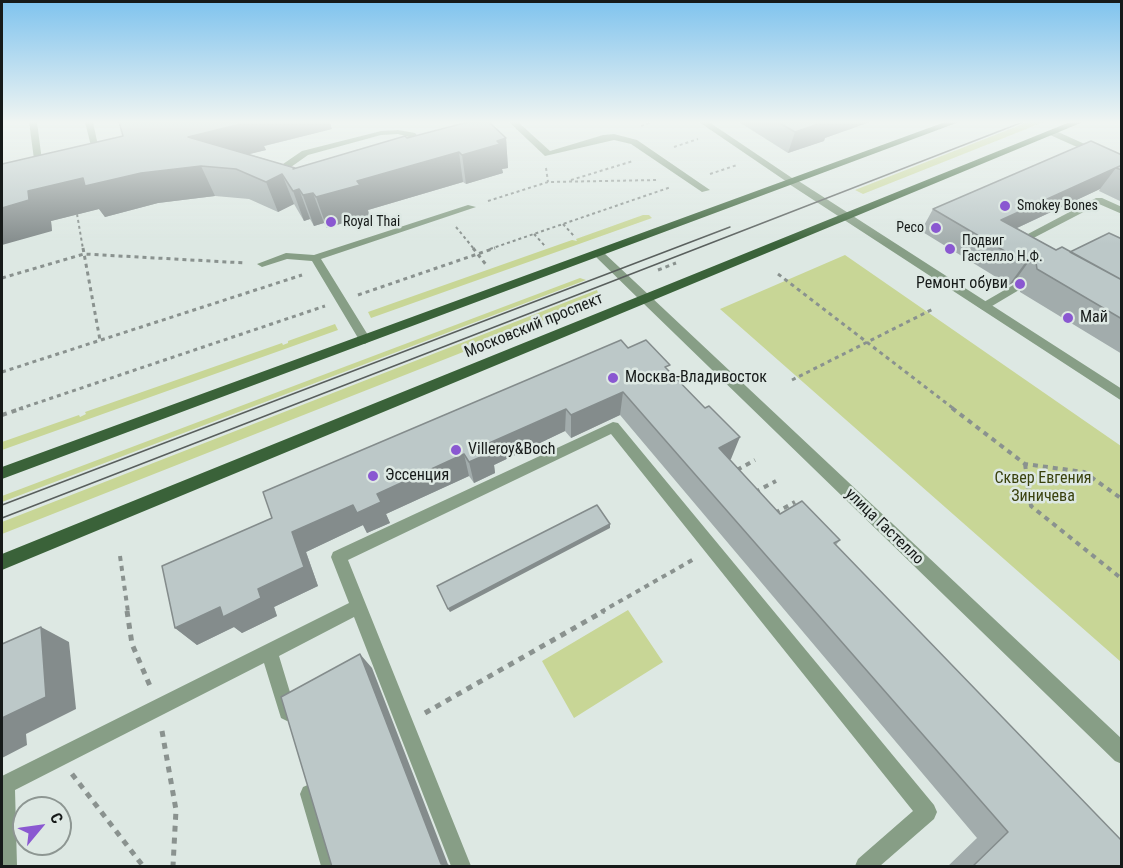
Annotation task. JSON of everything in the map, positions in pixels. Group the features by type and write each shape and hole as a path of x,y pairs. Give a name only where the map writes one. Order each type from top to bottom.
{"main road":[{"path":"2,473 845,163"},
{"name":"Московский проспект","path":"2,562 981,163"}],"street":[{"path":"792,182 1122,396"},
{"name":"улица Гастелло","path":"645,299 1122,754"}],"lane":[{"path":"38,163 40,174 50,171"},
{"path":"289,163 285,171 287,176 296,182 321,184 395,163"},
{"path":"664,163 705,190"},
{"path":"764,163 792,182"},
{"path":"1023,251 1014,245 1099,200 1122,211"},
{"path":"262,264 286,256 315,258 471,207"},
{"path":"599,254 645,299"},
{"path":"315,258 365,340"},
{"path":"983,306 1015,288"},
{"path":"461,867 339,557 613,427 927,812 866,867"},
{"path":"7,867 3,785 358,606"},
{"path":"269,651 292,729"},
{"path":"304,773 332,867"}],"path":[{"path":"702,177 744,163"},
{"path":"471,207 548,182 658,180"},
{"path":"2,415 681,184"},
{"path":"77,214 100,340"},
{"path":"446,214 487,266"},
{"path":"563,224 574,236"},
{"path":"534,234 545,246"},
{"path":"2,278 84,254 262,264"},
{"path":"2,372 322,269"},
{"path":"778,274 1025,464 1084,472 1122,499"},
{"path":"792,380 933,309"},
{"path":"729,475 755,460"},
{"path":"1025,464 1032,506 1122,579"},
{"path":"748,496 776,481"},
{"path":"768,517 795,502"},
{"path":"405,725 712,549"},
{"path":"59,757 143,867"}],"green space":[{"path":"925,163 942,163 863,194 855,190"},
{"path":"643,215 649,215 652,218 371,318 368,312 572,240 577,241 576,239"},
{"name":"Сквер Евгения Зиничева","path":"845,255 1121,446 1121,662 720,309"},
{"path":"580,278 586,280 2,502 2,496"},
{"path":"597,290 600,298 2,534 2,522"},
{"path":"335,324 338,330 2,450 2,442 79,415 80,417 86,414 85,412 282,343 283,345 288,341"},
{"path":"628,610 663,662 574,718 542,661"}],"building":[{"path":"276,163 295,168 293,169 315,163 422,163 357,181 360,185 316,197 313,193 303,195 299,189 293,191 282,174 266,182 236,169 201,166 141,173 85,186 83,178 28,191 29,200 2,208 2,164"},
{"path":"1041,163 1122,163 1122,165 1001,220 1056,250 1062,247 1122,280 1122,319 1037,269 1036,262 1030,260 1025,263 933,209"},
{"path":"1109,233 1122,239 1122,280 1070,252"},
{"path":"621,340 628,348 646,340 670,365 665,367 705,408 709,406 740,437 719,448 780,514 802,501 840,540 834,543 1122,841 1122,867 972,867 1008,832 623,392 571,415 566,409 487,444 492,452 469,462 464,454 377,494 381,502 357,513 353,505 292,532 304,567 258,589 261,598 223,617 220,607 175,628 162,566 272,518 263,492"},
{"path":"597,505 610,524 448,609 437,586"},
{"path":"41,627 46,697 2,718 2,644"},
{"path":"360,654 441,864 449,867 332,867 281,697"}],"tram line":[{"path":"2,518 919,163"},
{"path":"2,505 730,227"}],"place":[{"name":"Smokey Bones","path":"1005,206"},
{"name":"Royal Thai","path":"331,222"},
{"name":"Ресо","path":"936,228"},
{"name":"Подвиг Гастелло Н.Ф.","path":"950,249"},
{"name":"Ремонт обуви","path":"1020,284"},
{"name":"Май","path":"1068,318"},
{"name":"Москва-Владивосток","path":"613,378"},
{"name":"Villeroy&Boch","path":"456,450"},
{"name":"Эссенция","path":"373,476"}]}
